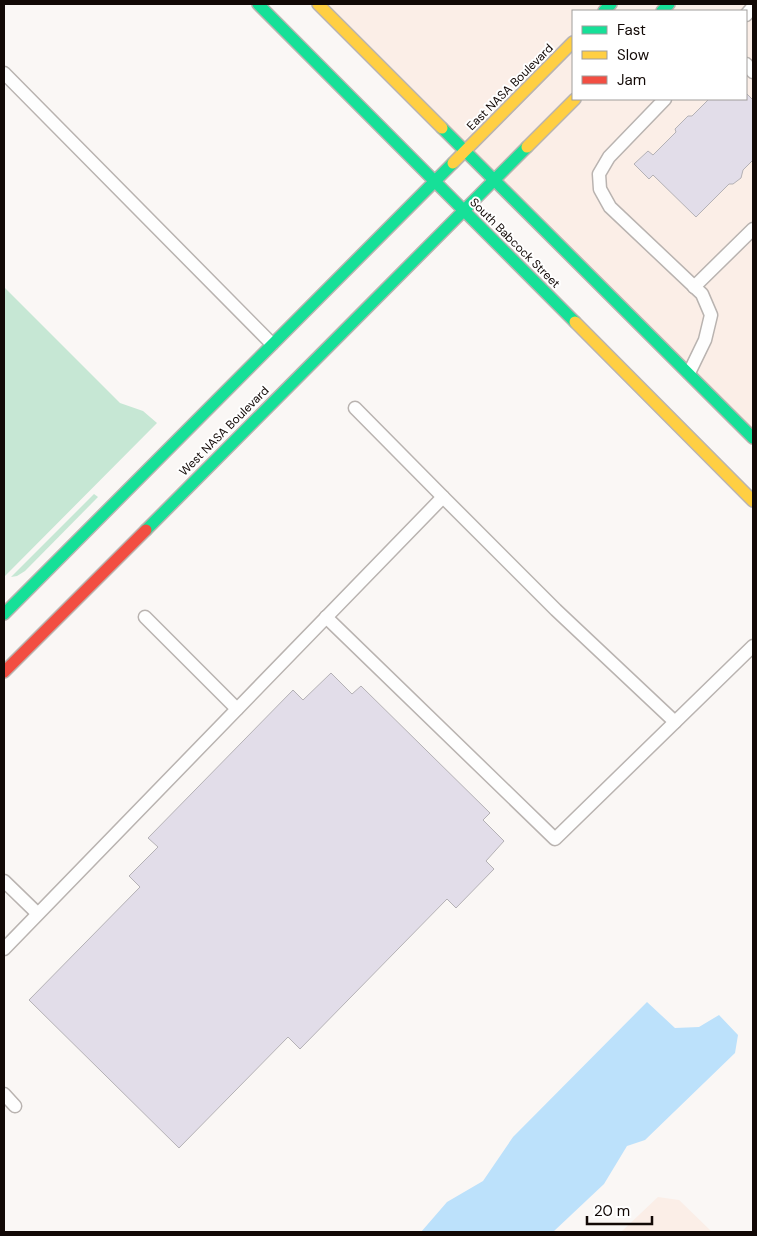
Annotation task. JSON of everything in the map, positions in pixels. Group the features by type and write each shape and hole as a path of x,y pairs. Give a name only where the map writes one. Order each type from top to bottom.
{"main road":[{"name":"South Babcock Street","path":"258,4 753,501"},
{"path":"318,4 753,438"},
{"name":"East NASA Boulevard","path":"466,151 572,43"},
{"path":"464,210 574,100"},
{"path":"4,614 466,151"},
{"name":"West NASA Boulevard","path":"4,672 464,210"}],"lane":[{"path":"4,73 272,344"},
{"path":"664,100 609,157 599,174 600,189 610,207 702,294 711,315 705,340 689,373"},
{"path":"694,287 753,228"},
{"path":"354,408 556,610 675,722"},
{"path":"4,949 443,497"},
{"path":"145,617 237,708"},
{"path":"326,617 555,839 675,722 750,654"},
{"path":"4,881 37,913"},
{"path":"4,1094 15,1106"}],"shaded area":[{"path":"317,4 753,4 753,440"},
{"path":"658,1197 679,1200 712,1232 621,1232"}],"green space":[{"path":"4,287 120,403 143,411 157,423 4,577"},
{"path":"94,494 98,497 25,571 11,577"}],"water":[{"path":"647,1002 675,1028 699,1027 719,1015 738,1035 735,1053 645,1140 627,1146 604,1184 553,1232 421,1232 447,1202 483,1181 513,1137"}],"building":[{"path":"747,94 753,100 753,160 743,170 741,178 733,184 729,184 696,217 653,175 649,179 634,164 648,151 653,155 676,132 675,129 688,116 692,116 708,100 747,100"},
{"path":"331,673 352,694 361,686 490,813 483,820 504,841 486,861 494,869 456,908 447,899 300,1049 288,1037 179,1148 29,1000 140,887 129,876 158,847 148,838 293,690 303,700"}],"traffic: fast":[{"path":"258,4 575,322"},
{"path":"605,10 611,4"},
{"path":"663,10 669,4"},
{"path":"442,128 753,438"},
{"path":"146,530 527,147"},
{"path":"4,614 453,163"}],"traffic: slow":[{"path":"318,4 442,128"},
{"path":"453,163 572,43"},
{"path":"527,147 574,100"},
{"path":"575,322 753,501"}],"traffic: jam":[{"path":"4,672 146,530"}]}
